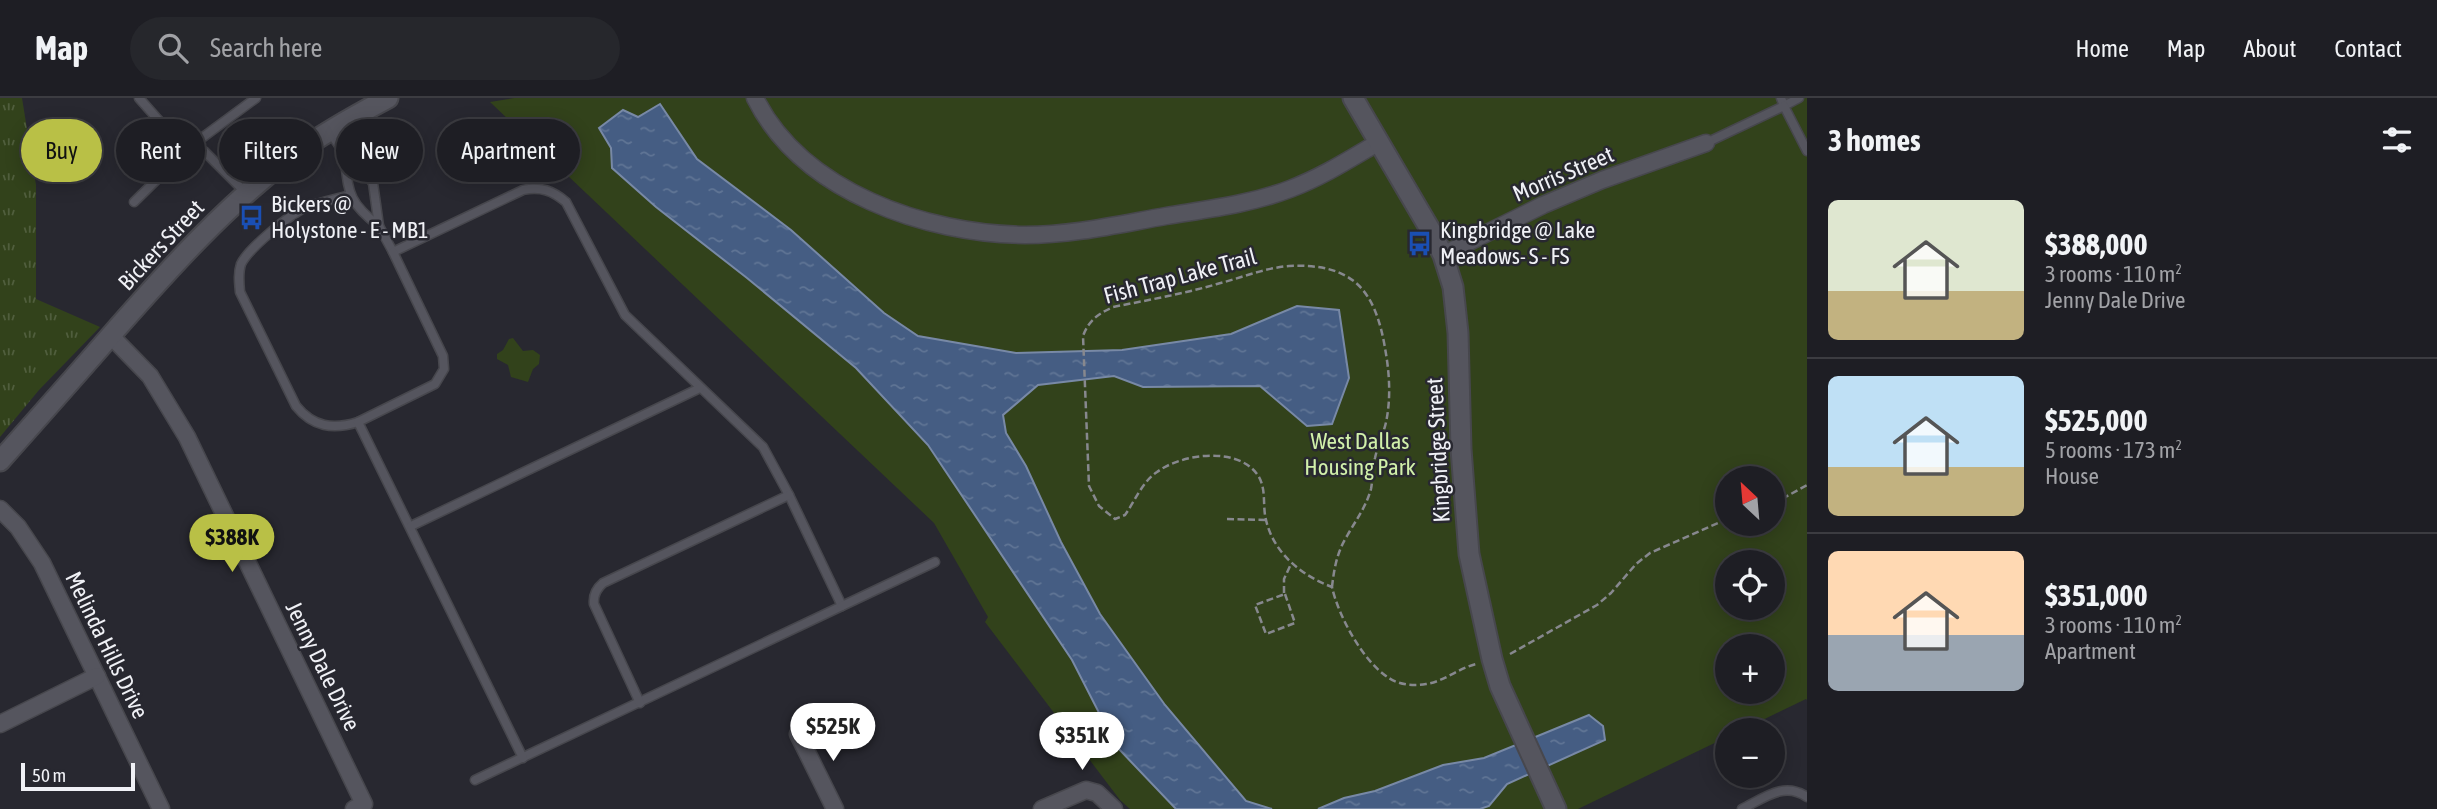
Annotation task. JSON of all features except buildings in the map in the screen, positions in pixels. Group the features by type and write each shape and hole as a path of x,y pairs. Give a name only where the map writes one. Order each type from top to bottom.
{"street":[{"name":"Bickers Street","path":"0,461 203,234 246,193 328,131 388,98"},
{"path":"755,98 777,133 811,165 845,188 885,208 930,222 997,233 1059,233 1232,205 1289,189 1328,172 1379,142"},
{"name":"Kingbridge Street","path":"1353,98 1443,255 1452,287 1458,333 1461,449 1469,554 1492,659 1510,712 1556,809"},
{"name":"Morris Street","path":"1443,255 1543,205 1706,143"},
{"name":"Jenny Dale Drive","path":"111,335 150,376 187,437 359,806"},
{"name":"Melinda Hills Drive","path":"0,509 18,527 42,562 161,809"},
{"path":"0,724 97,676"},
{"path":"798,734 835,809"},
{"path":"1042,809 1086,790 1097,793 1114,809"}],"lane":[{"path":"139,98 158,119"},
{"path":"205,136 256,98"},
{"path":"1706,143 1782,102 1799,98"},
{"path":"1782,102 1807,151"},
{"path":"328,131 336,142"},
{"path":"205,154 246,193"},
{"path":"134,202 154,182"},
{"path":"348,182 350,195 363,212 379,226"},
{"path":"350,195 308,206 290,216 247,255 239,271 240,292 296,406 304,416 321,425 332,427 358,422 435,384 444,369 443,355 379,226 372,182"},
{"path":"393,252 523,190 540,188 555,192 566,202 574,215 625,315 764,447 842,606"},
{"path":"411,526 700,388"},
{"path":"358,422 523,758"},
{"path":"640,702 594,604 594,594 598,588 603,583 789,495"},
{"path":"475,780 935,562"},
{"path":"1742,809 1785,790 1797,791 1807,797"}],"path":[{"name":"Fish Trap Lake Trail","path":"1299,266 1330,270 1350,278 1369,296 1380,321 1389,377 1387,417 1374,459 1370,492 1365,507 1340,549 1334,565 1332,587 1303,574 1292,564 1278,546 1266,520 1262,484 1258,475 1243,462 1227,457 1186,459 1172,463 1148,481 1122,518 1115,519 1105,513 1093,497 1089,486 1083,351 1086,328 1100,313 1113,307 1207,287 1268,269 1299,266"},
{"path":"1785,498 1807,485"},
{"path":"1227,519 1266,520"},
{"path":"1332,587 1335,601 1350,631 1390,680 1430,684 1465,666 1526,646 1597,605 1650,553 1715,524"},
{"path":"1284,594 1255,605 1266,634 1295,623 1284,594 1284,579 1292,564"}],"green space":[{"path":"0,98 22,98 25,119 21,119 21,182 36,182 36,185 36,299 100,327 39,390 0,437"},
{"name":"West Dallas Housing Park","path":"514,98 1807,98 1807,700 1767,718 1715,718 1715,743 1578,809 1130,809 1120,800 985,622 988,617 934,523 574,182 580,182 580,119 508,119 490,102"},
{"path":"513,338 523,351 533,350 540,355 539,364 533,369 528,382 511,377 508,365 497,359 497,354 503,350 509,339"}],"water":[{"path":"660,104 697,159 791,230 884,313 918,336 1016,353 1122,350 1231,334 1297,306 1339,310 1349,378 1332,424 1307,426 1260,386 1143,387 1114,376 1038,385 1003,415 1006,433 1026,466 1061,542 1100,614 1165,705 1246,801 1272,809 1176,809 1116,746 1072,660 928,445 856,368 656,207 612,168 611,148 599,128 623,110 638,117"},
{"path":"1589,715 1603,726 1605,740 1507,784 1489,806 1480,809 1318,809 1443,765 1484,758"}],"place":[{"name":"Bickers @ Holystone - E - MB1","path":"251,217"},
{"name":"Kingbridge @ Lake Meadows- S - FS","path":"1420,243"}]}
